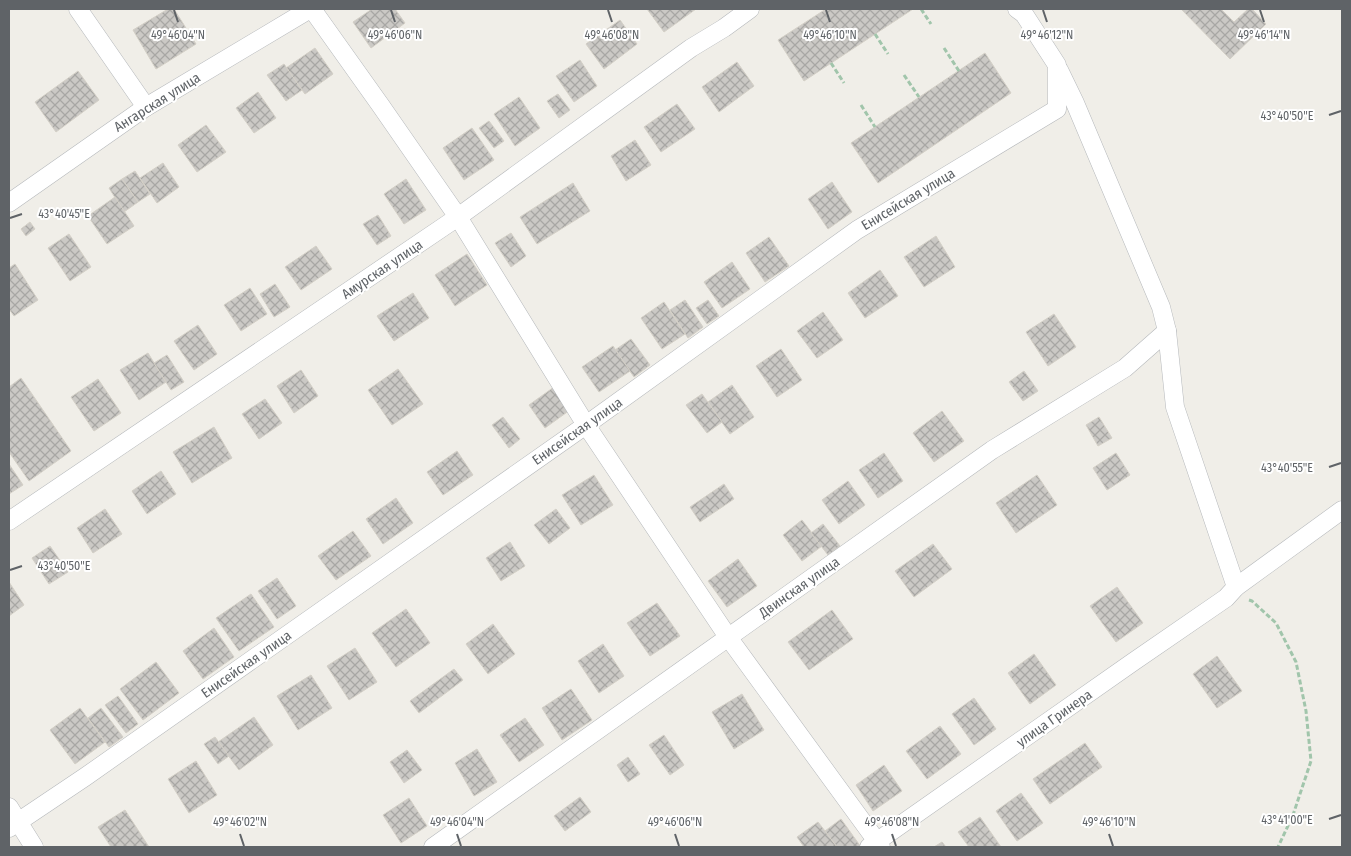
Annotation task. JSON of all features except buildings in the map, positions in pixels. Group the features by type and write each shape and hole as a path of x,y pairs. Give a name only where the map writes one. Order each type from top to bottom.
{"street":[{"path":"78,9 146,107"},
{"path":"311,9 382,106 458,217 586,424 728,638 876,845"},
{"name":"Ангарская улица","path":"9,203 146,107 311,9"},
{"name":"Амурская улица","path":"9,521 458,217 691,48 724,28 750,9"},
{"path":"1017,9 1024,14 1057,65 1075,103 1157,298 1167,331 1175,407 1231,593"},
{"name":"Енисейская улица","path":"12,819 85,778 857,230 1057,108 1057,65"},
{"name":"Двинская улица","path":"433,847 992,450 1125,368 1167,331"},
{"name":"улица Гринера","path":"876,845 1231,593 1342,510"},
{"path":"12,819 34,847"}],"path":[{"path":"921,9 931,24"},
{"path":"875,34 888,54"},
{"path":"944,48 959,70"},
{"path":"831,63 844,83"},
{"path":"904,75 919,97"},
{"path":"860,105 875,127"},
{"path":"1231,593 1252,601 1276,623 1296,662 1306,711 1311,761 1293,815 1278,847"}]}
